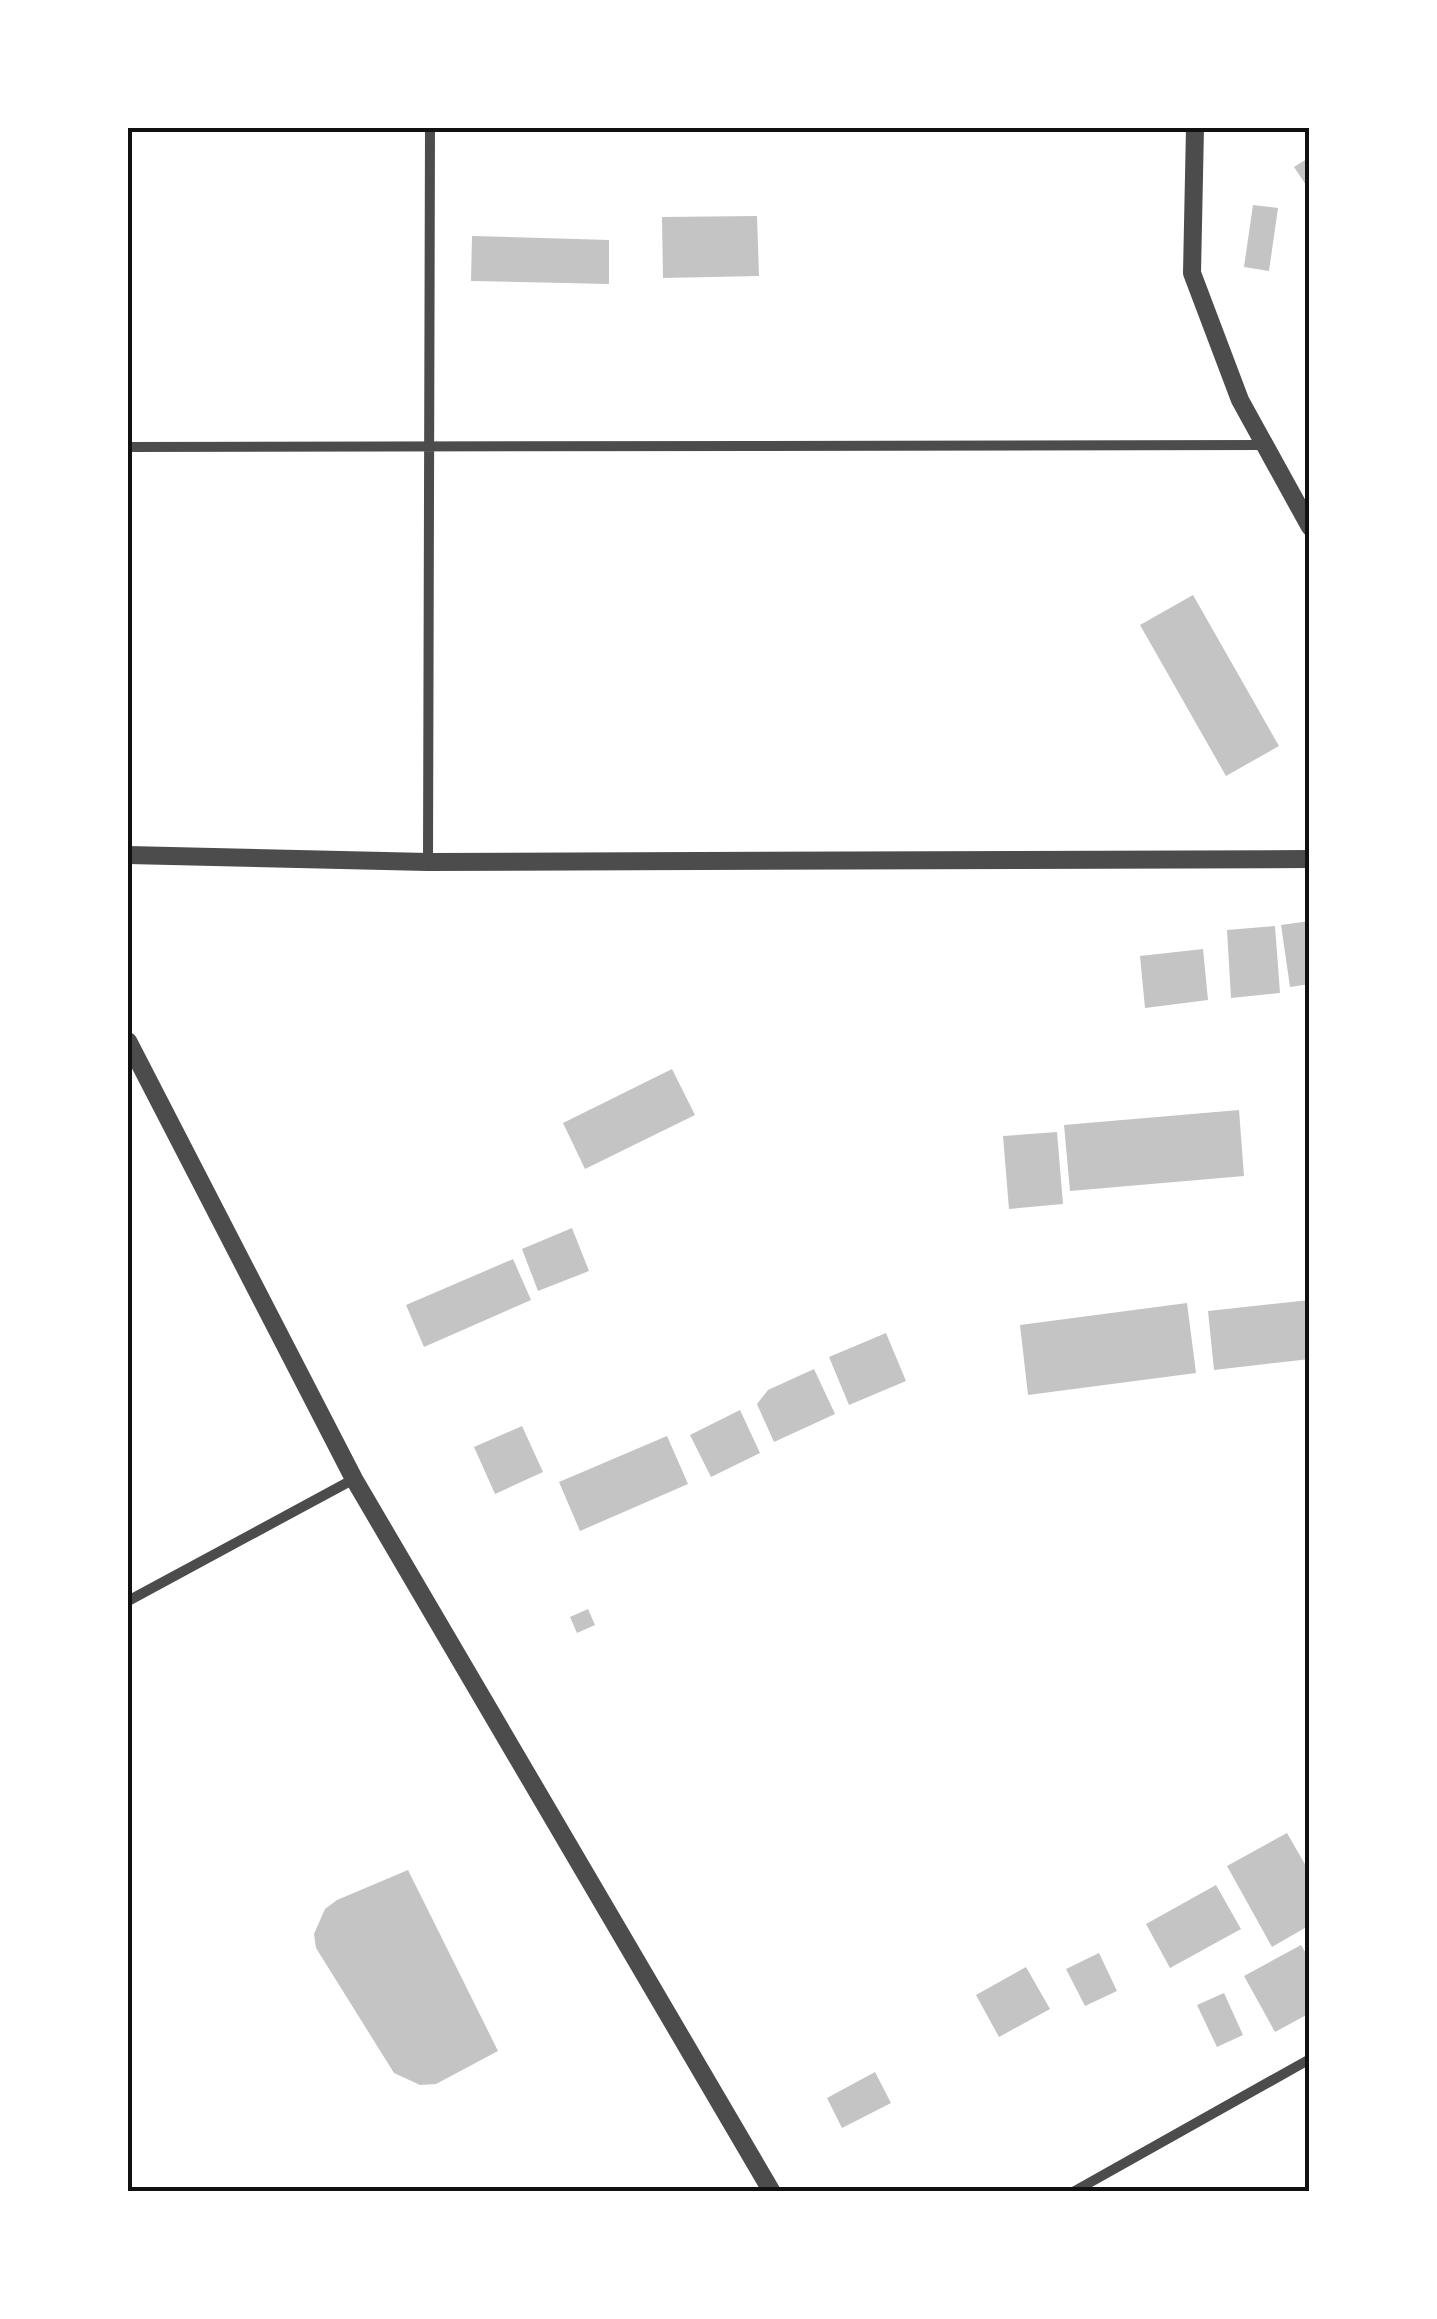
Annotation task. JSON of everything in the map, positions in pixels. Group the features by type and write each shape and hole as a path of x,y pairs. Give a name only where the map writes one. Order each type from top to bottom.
{"street":[{"path":"428,862 430,128"},
{"path":"1194,128 1192,273 1240,400 1310,527"},
{"path":"128,446 430,450 1265,446"},
{"path":"128,854 428,862 1310,859"},
{"path":"128,1042 354,1479 772,2192"},
{"path":"128,1601 354,1479"},
{"path":"1073,2192 1310,2058"}],"building":[{"path":"1310,157 1310,191 1294,167"},
{"path":"1253,205 1278,208 1269,271 1244,267"},
{"path":"757,216 759,276 663,278 662,217"},
{"path":"472,236 609,240 609,284 471,281"},
{"path":"1193,595 1279,746 1226,776 1140,625"},
{"path":"1310,921 1310,984 1290,987 1281,925"},
{"path":"1275,926 1280,993 1231,998 1227,930"},
{"path":"1203,949 1208,1000 1145,1008 1140,956"},
{"path":"672,1069 695,1115 585,1169 563,1123"},
{"path":"1239,1110 1244,1176 1070,1191 1064,1125"},
{"path":"1057,1132 1063,1204 1009,1209 1003,1136"},
{"path":"572,1228 589,1271 538,1291 522,1249"},
{"path":"513,1259 531,1300 424,1347 406,1305"},
{"path":"1310,1300 1310,1359 1214,1370 1208,1311"},
{"path":"1187,1303 1196,1373 1028,1395 1020,1325"},
{"path":"886,1333 906,1381 849,1405 829,1357"},
{"path":"814,1369 835,1414 774,1442 757,1404 768,1390"},
{"path":"740,1410 760,1453 711,1477 690,1435"},
{"path":"522,1426 543,1472 495,1494 474,1447"},
{"path":"667,1436 688,1484 580,1531 559,1482"},
{"path":"588,1609 595,1625 577,1633 570,1617"},
{"path":"1287,1833 1310,1873 1310,1925 1272,1947 1227,1866"},
{"path":"408,1870 498,2051 436,2084 420,2085 394,2073 316,1948 314,1934 325,1909 337,1900"},
{"path":"1216,1885 1241,1929 1170,1968 1146,1924"},
{"path":"1301,1945 1310,1960 1310,2013 1275,2032 1244,1976"},
{"path":"1099,1953 1117,1991 1085,2006 1066,1969"},
{"path":"1026,1967 1050,2009 999,2037 976,1995"},
{"path":"1224,1993 1243,2035 1217,2047 1197,2005"},
{"path":"875,2072 891,2103 842,2128 827,2098"}]}
